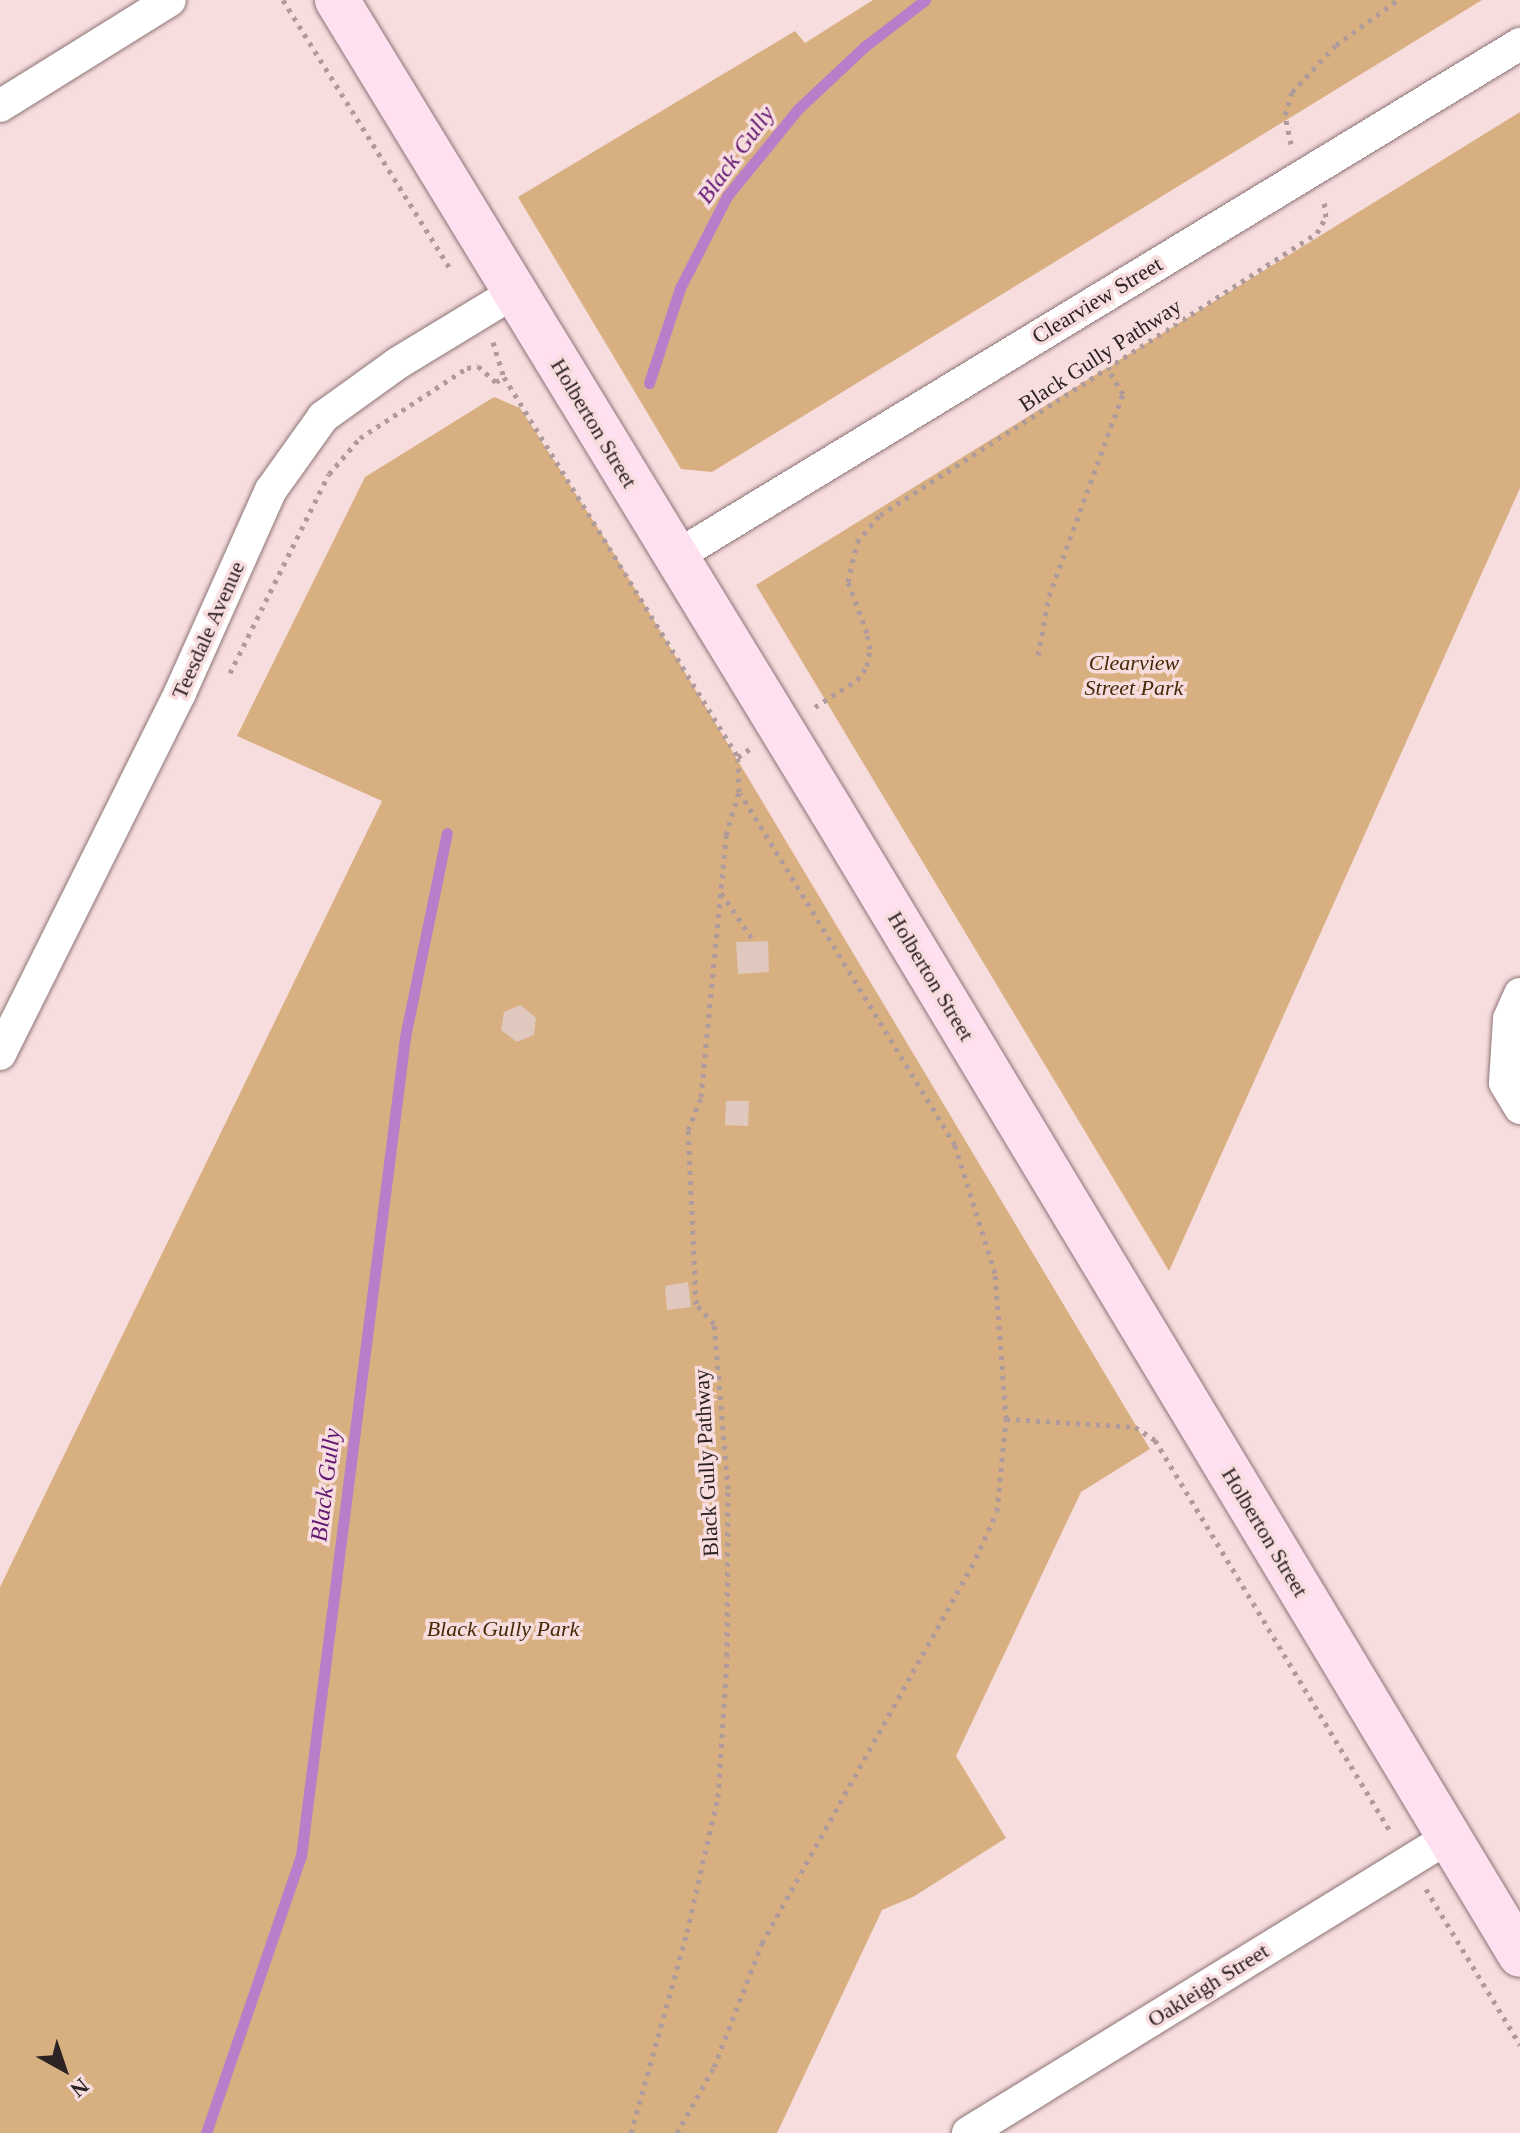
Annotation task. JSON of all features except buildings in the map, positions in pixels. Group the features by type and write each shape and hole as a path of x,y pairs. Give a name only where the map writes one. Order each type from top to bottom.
{"main road":[{"name":"Holberton Street","path":"337,0 497,302 675,557 1520,1955"}],"street":[{"path":"0,106 170,0"},
{"name":"Clearview Street","path":"675,557 1520,44"},
{"name":"Teesdale Avenue","path":"0,1054 180,693 271,490 323,417 398,363 497,302"},
{"path":"1520,994 1509,1019 1505,1083 1520,1108"},
{"name":"Oakleigh Street","path":"968,2133 1449,1837"}],"path":[{"path":"283,0 497,302 504,377 738,757"},
{"name":"Black Gully Pathway","path":"780,729 857,680 867,666 870,649 867,633 848,582 857,542 880,515 1317,233 1326,217 1325,203 1287,133 1285,115 1292,92 1336,45 1398,0"},
{"path":"229,674 329,474 360,438 467,368 478,366 496,382 504,377"},
{"path":"1038,655 1049,596 1123,394 1108,369"},
{"name":"Black Gully Pathway","path":"631,2133 687,1932 718,1797 727,1656 728,1489 714,1324 696,1304 688,1130 701,1097 726,835 739,792 955,1145 995,1273 1006,1419"},
{"path":"721,892 754,941"},
{"path":"677,2133 714,2067 762,1943 976,1558 997,1511 1006,1419 1135,1427 1155,1440 1520,2045"}],"green space":[{"path":"873,0 1482,0 712,472 681,469 518,197 795,31 805,43"},
{"name":"Clearview Street Park","path":"1520,112 1520,488 1169,1271 756,585"},
{"name":"Black Gully Park","path":"494,397 520,408 607,542 1150,1449 1081,1492 956,1756 1006,1838 913,1897 882,1910 777,2133 0,2133 0,1587 382,801 237,736 365,477"}],"waterway":[{"name":"Black Gully","path":"649,383 680,288 727,196 798,109 864,47 925,0"},
{"name":"Black Gully","path":"206,2133 301,1856 405,1037 447,833"}]}
